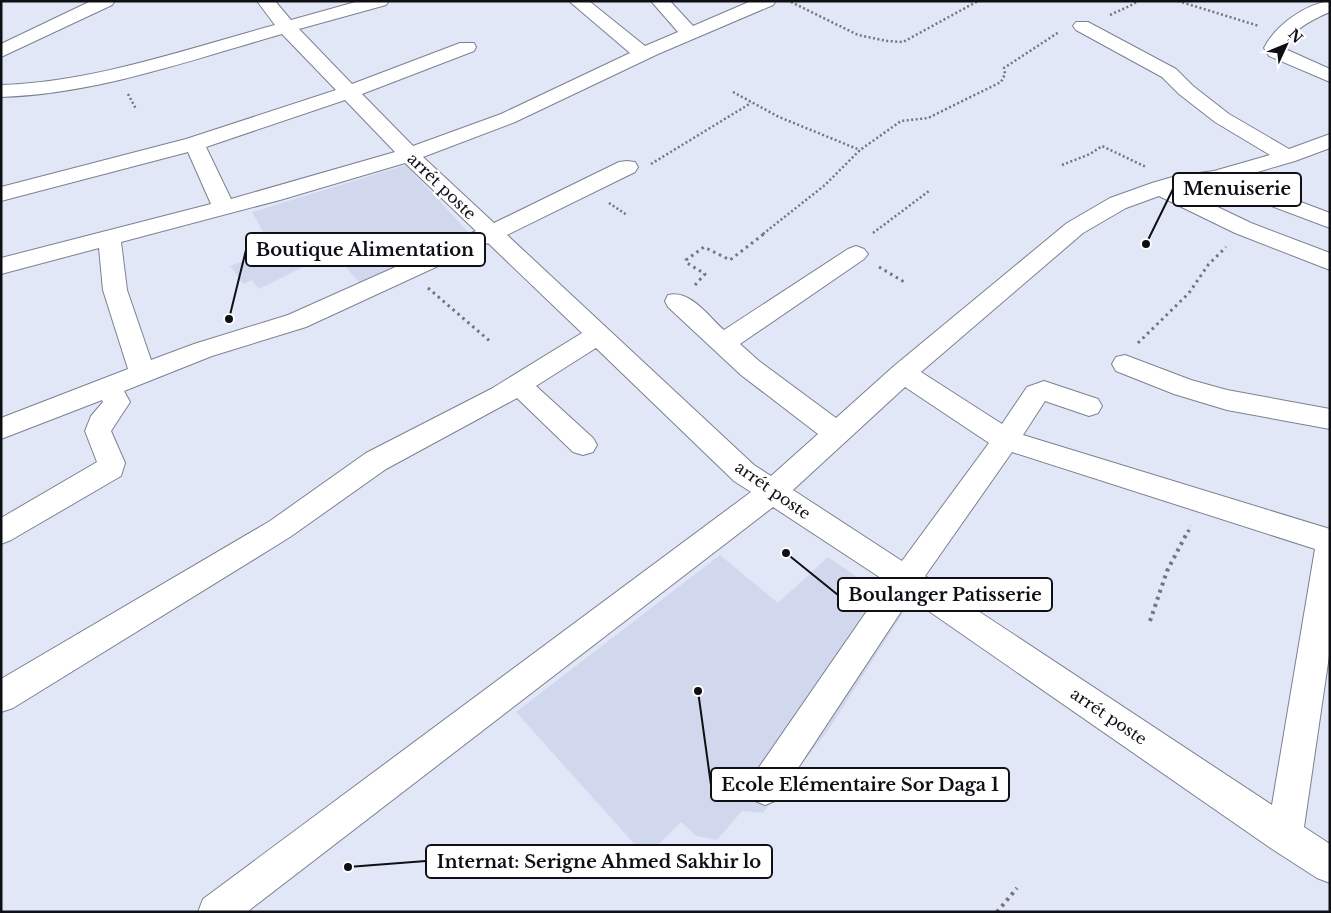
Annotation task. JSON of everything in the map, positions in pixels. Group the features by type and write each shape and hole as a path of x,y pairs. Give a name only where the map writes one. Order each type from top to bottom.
{"street":[{"path":"1,51 106,1"},
{"name":"arrét poste","path":"266,1 287,28 409,155 744,474 773,490 1330,865"},
{"path":"3,93 34,90 91,80 287,28 380,1"},
{"path":"578,1 643,54"},
{"path":"660,1 690,34"},
{"path":"1,266 224,208 409,155 508,118 643,54 767,1"},
{"path":"1305,1 1328,6"},
{"path":"1328,6 1283,34 1273,48 1276,52 1330,76"},
{"path":"1082,26 1169,73 1186,90 1222,118 1288,157"},
{"path":"1,194 194,143 351,93 467,47"},
{"path":"216,912 773,490 903,373 1075,228 1105,208 1168,186 1288,157 1330,140"},
{"path":"194,143 224,208"},
{"path":"1,429 142,372 203,350 281,327 410,270 627,167"},
{"path":"1215,176 1330,221"},
{"path":"1168,186 1243,228 1330,262"},
{"path":"109,239 115,290 142,372"},
{"path":"723,343 856,254"},
{"path":"676,301 750,368 836,433"},
{"path":"1,697 280,529 376,461 519,385 598,335"},
{"path":"1124,364 1183,387 1227,400 1330,419"},
{"path":"903,373 1006,440 1330,541"},
{"path":"519,385 583,445"},
{"path":"1,532 111,468 109,457 98,432 99,426 114,410 117,402 107,386"},
{"path":"765,788 906,579 1006,440 1024,411 1040,392 1089,406"},
{"path":"1285,836 1330,546"}],"path":[{"path":"790,1 860,37 890,42 903,42 978,1"},
{"path":"1128,8 1138,1"},
{"path":"1178,1 1283,34"},
{"path":"676,301 705,274 686,260 694,253 704,247 730,260 825,185 860,150 901,121 928,118 1001,82 1005,74 1004,68 1068,26 1074,24 1082,26"},
{"path":"732,92 822,136 860,150"},
{"path":"627,167 638,170 648,165 752,103"},
{"path":"1062,165 1090,154 1102,146 1168,186"},
{"path":"873,233 930,191"},
{"path":"1124,364 1145,334 1189,293 1208,265 1243,228"},
{"path":"856,254 906,283"},
{"path":"410,270 452,310 492,343"},
{"path":"1150,622 1167,571 1192,524 1198,501"},
{"path":"997,912 1017,888"}],"shaded area":[{"path":"406,165 471,235 361,285 333,252 259,289 252,280 243,284 230,266 273,250 252,212"},
{"path":"720,555 778,603 828,557 905,610 827,732 763,813 742,811 717,840 696,836 681,822 646,857 516,712"}],"place":[{"name":"Menuiserie","path":"1146,244"},
{"name":"Boutique Alimentation","path":"229,319"},
{"name":"Boulanger Patisserie","path":"786,553"},
{"name":"Ecole Elémentaire Sor Daga 1","path":"698,691"},
{"name":"Internat: Serigne Ahmed Sakhir lo","path":"348,867"}]}
